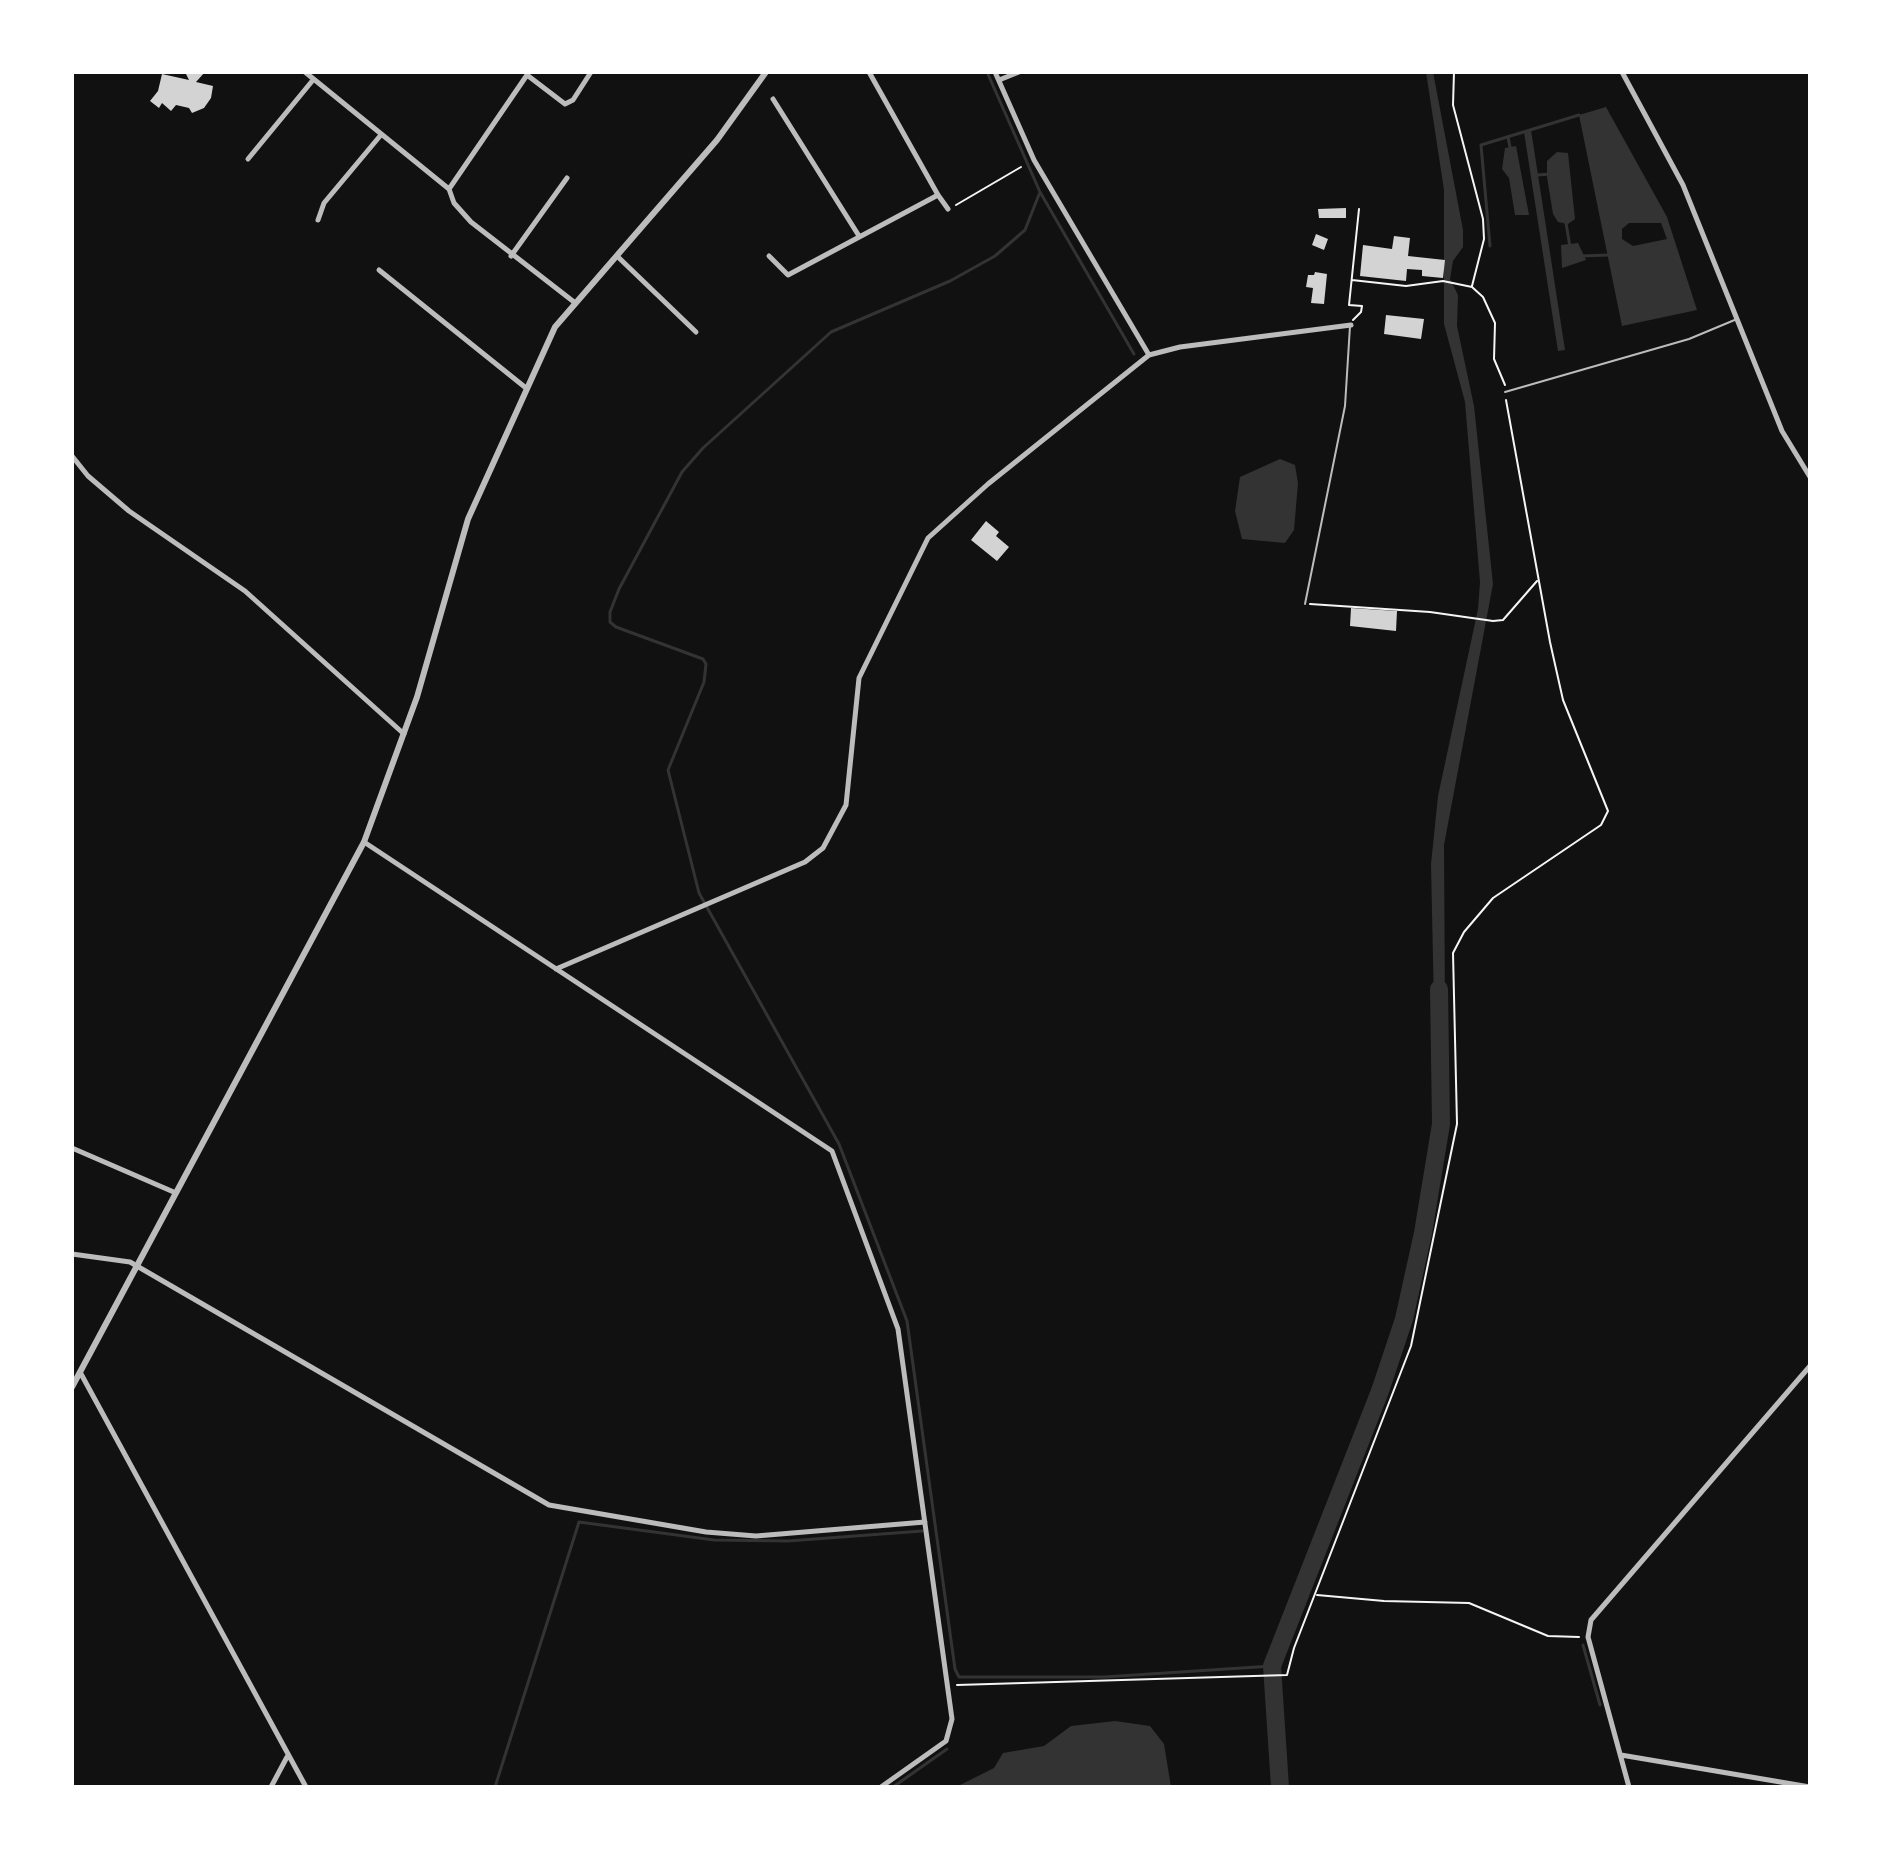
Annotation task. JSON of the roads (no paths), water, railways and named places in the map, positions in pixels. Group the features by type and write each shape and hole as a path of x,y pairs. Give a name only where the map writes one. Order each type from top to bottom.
{"street":[{"path":"305,72 449,189 454,203 471,222 574,302"},
{"path":"449,189 528,74 565,104 573,100 591,72"},
{"path":"72,1387 364,842 404,734 468,519 555,327 717,140 766,72"},
{"path":"869,72 948,209"},
{"path":"995,72 1034,160 1149,355"},
{"path":"999,80 1019,72"},
{"path":"1622,72 1683,185 1782,431 1810,477"},
{"path":"248,159 313,80"},
{"path":"773,99 859,236"},
{"path":"318,220 324,203 380,136"},
{"path":"511,256 567,178"},
{"path":"769,256 788,275 938,195"},
{"path":"617,256 696,332"},
{"path":"379,270 526,388"},
{"path":"555,970 805,862 823,848 835,831 846,805 859,678 928,538 988,484 1149,355 1180,347 1351,325"},
{"path":"72,456 88,476 129,511 245,591 404,734"},
{"path":"364,842 832,1151 898,1329 952,1726 950,1736 881,1787"},
{"path":"72,1148 176,1193"},
{"path":"72,1254 137,1267 549,1505 706,1532 756,1536 925,1522"},
{"path":"1629,1787 1588,1637 1591,1620 1810,1366"},
{"path":"80,1372 306,1787"},
{"path":"1621,1755 1810,1787"},
{"path":"271,1787 288,1756"}],"lane":[{"path":"1505,392 1689,339 1737,319"},
{"path":"1305,604 1345,406 1351,325"}],"waterway":[{"path":"987,72 1040,192 1025,230 995,256 950,281 831,332 703,448 682,472 619,589 610,612 610,622 616,627 703,659 706,664 704,682 668,770 699,893 839,1144 907,1321 955,1669 959,1677 1104,1677 1272,1666"},
{"path":"1490,246 1481,145 1579,115"},
{"path":"1508,137 1510,147"},
{"path":"1538,175 1550,174"},
{"path":"1040,192 1134,354"},
{"path":"1566,223 1570,247"},
{"path":"1581,256 1609,255"},
{"path":"1280,1787 1272,1666 1380,1391 1404,1319 1423,1233 1441,1124 1439,989"},
{"path":"495,1787 579,1522 714,1540 788,1541 922,1531"},
{"path":"1583,1645 1600,1705"},
{"path":"893,1787 947,1749"}]}
